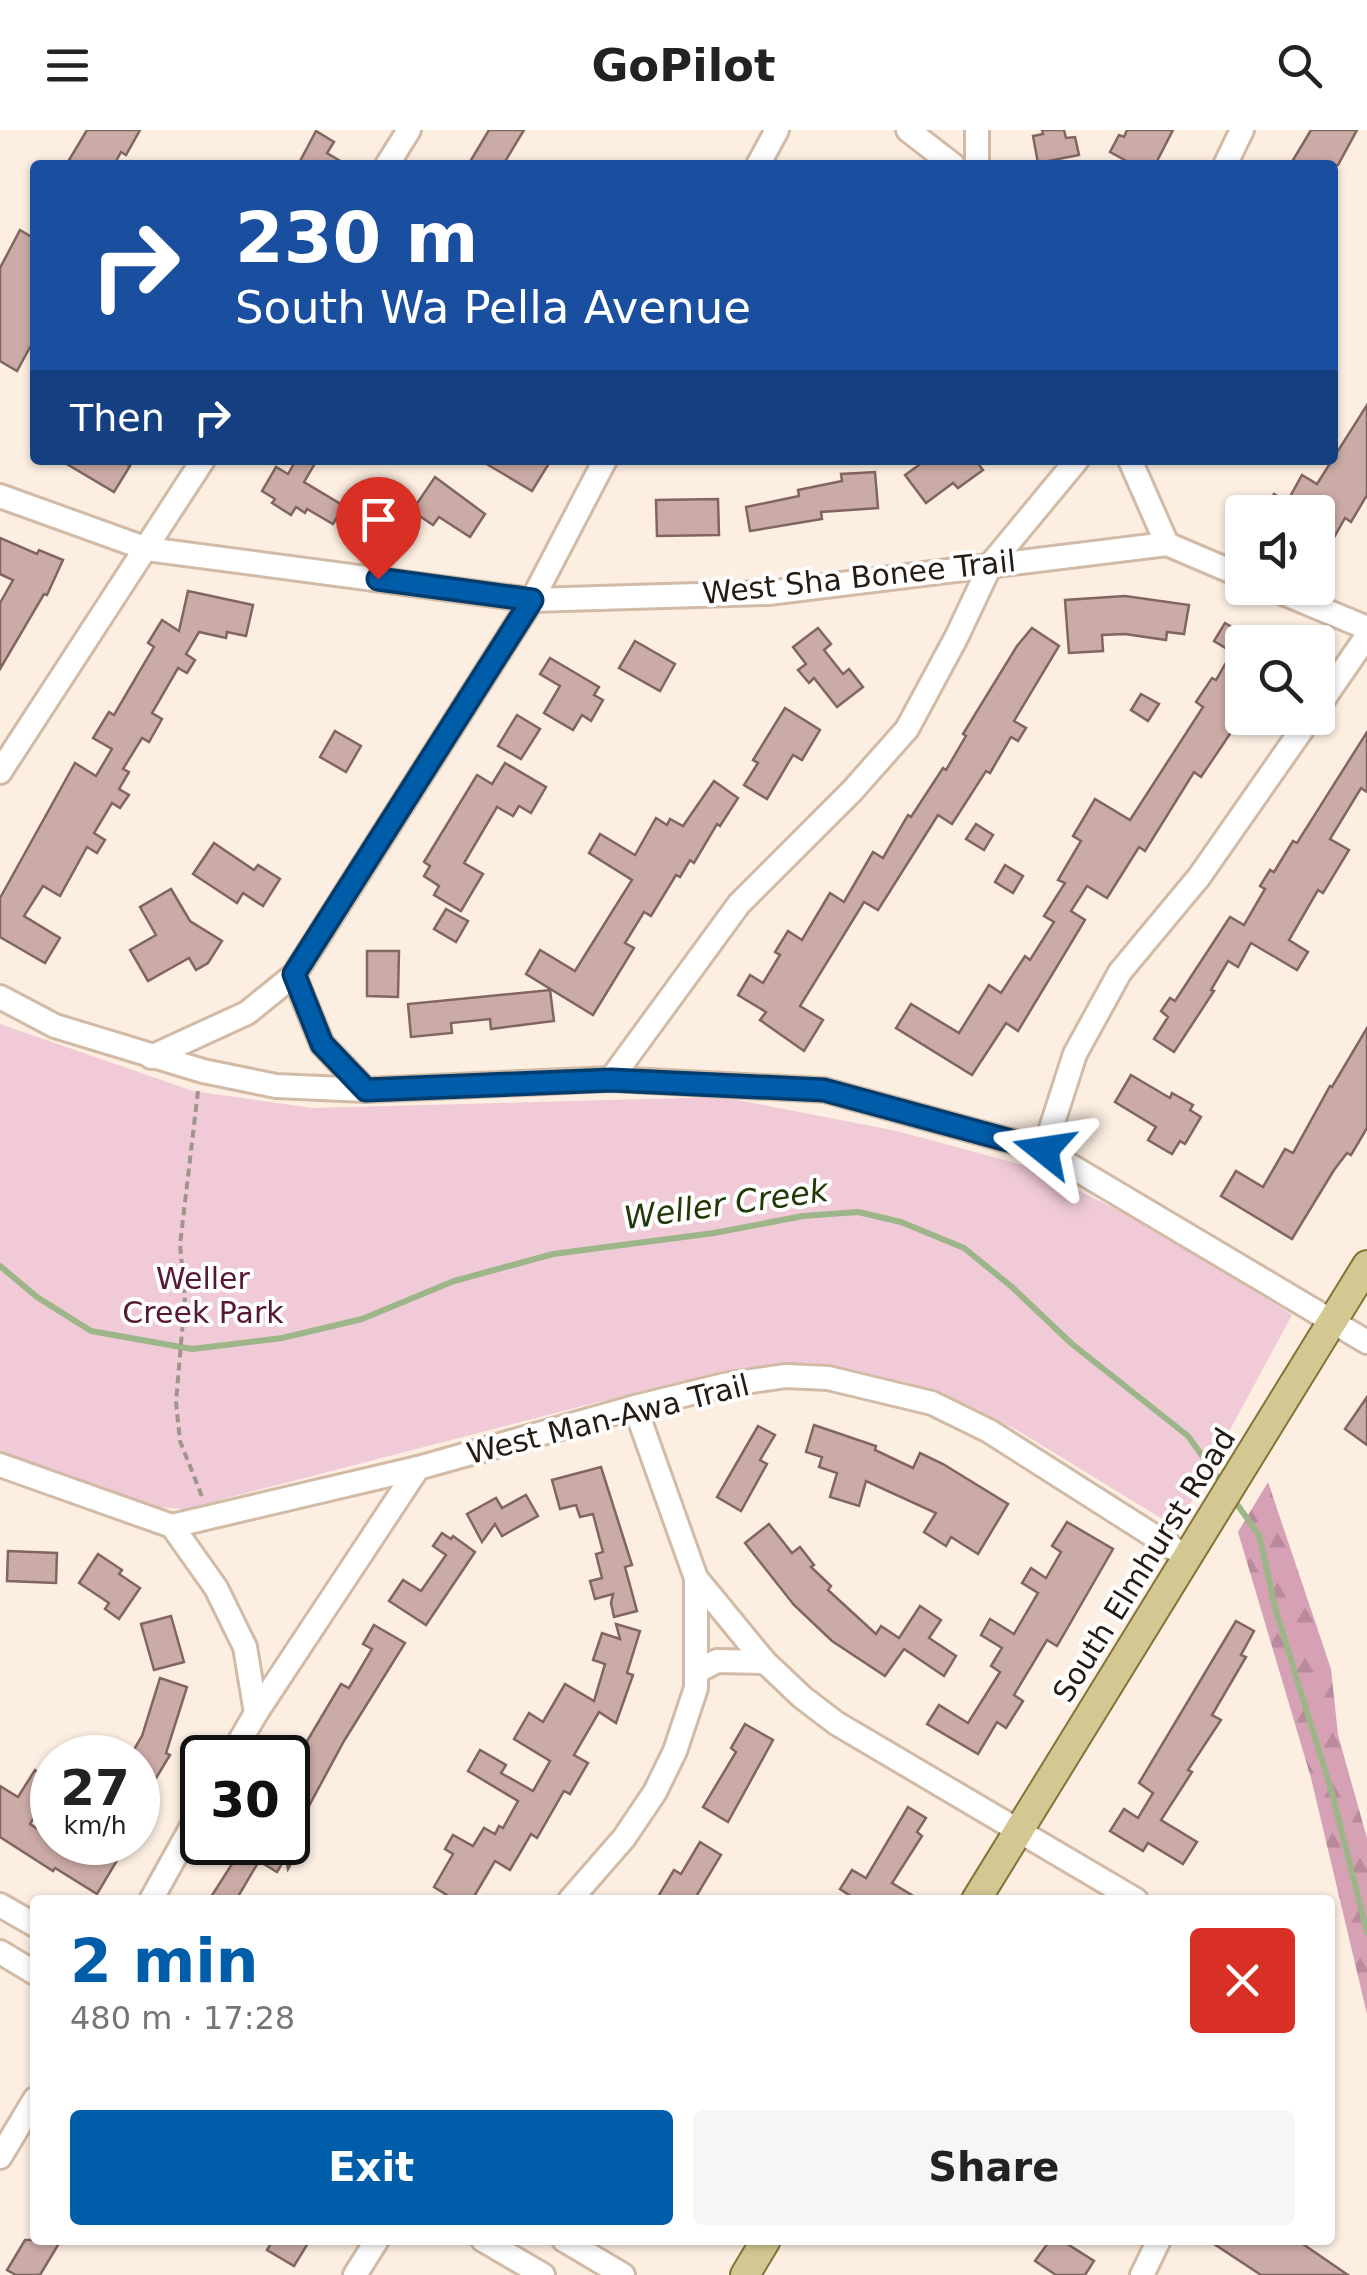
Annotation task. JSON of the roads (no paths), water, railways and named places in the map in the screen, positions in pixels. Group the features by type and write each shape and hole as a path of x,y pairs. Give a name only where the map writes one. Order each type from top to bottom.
{"main road":[{"name":"South Elmhurst Road","path":"979,1895 1367,1265"},
{"path":"745,2275 763,2245"}],"street":[{"path":"390,160 409,130"},
{"path":"761,160 777,130"},
{"path":"908,130 947,160"},
{"path":"977,130 977,160"},
{"path":"1227,160 1242,130"},
{"path":"0,772 200,465"},
{"path":"152,1057 247,1013 294,974 532,600 601,465"},
{"path":"611,1080 739,904 852,791 907,729 990,564 1074,465"},
{"path":"1132,465 1167,544"},
{"name":"West Sha Bonee Trail","path":"0,496 147,549 532,600 768,593 1167,544 1225,569"},
{"path":"1312,605 1367,628"},
{"path":"1335,682 1367,636"},
{"path":"1044,1150 1075,1054 1120,972 1199,877 1298,735"},
{"path":"294,974 322,1044 366,1090"},
{"path":"0,997 55,1026 202,1072 276,1086 366,1090 611,1080 824,1090 1044,1150 1367,1342"},
{"name":"West Man-Awa Trail","path":"172,1526 418,1468 724,1385 786,1376 828,1378 932,1404 989,1431 1187,1558"},
{"path":"574,1895 624,1838 655,1792 676,1751 696,1688 696,1578 635,1407"},
{"path":"0,1465 172,1526 216,1588 245,1647 256,1712"},
{"path":"243,1735 418,1468"},
{"path":"696,1578 766,1662 836,1723 1127,1895"},
{"path":"696,1672 717,1661 766,1662"},
{"path":"154,1895 180,1848"},
{"path":"0,1905 30,1922"},
{"path":"0,1952 30,1971"},
{"path":"0,2157 30,2106"},
{"path":"356,2275 374,2245"},
{"path":"492,2245 543,2275"},
{"path":"572,2245 623,2275"},
{"path":"1146,2273 1157,2245"}],"waterway":[{"name":"Weller Creek","path":"0,1266 37,1297 91,1331 192,1349 282,1338 362,1319 454,1281 553,1254 714,1233 803,1216 858,1212 901,1222 964,1248 1072,1344 1188,1436 1224,1486"},
{"name":"Weller Creek","path":"1234,1500 1259,1535 1276,1611 1332,1793 1367,1932"}],"park label":[{"name":"Weller Creek Park","path":"203,1295"}]}
